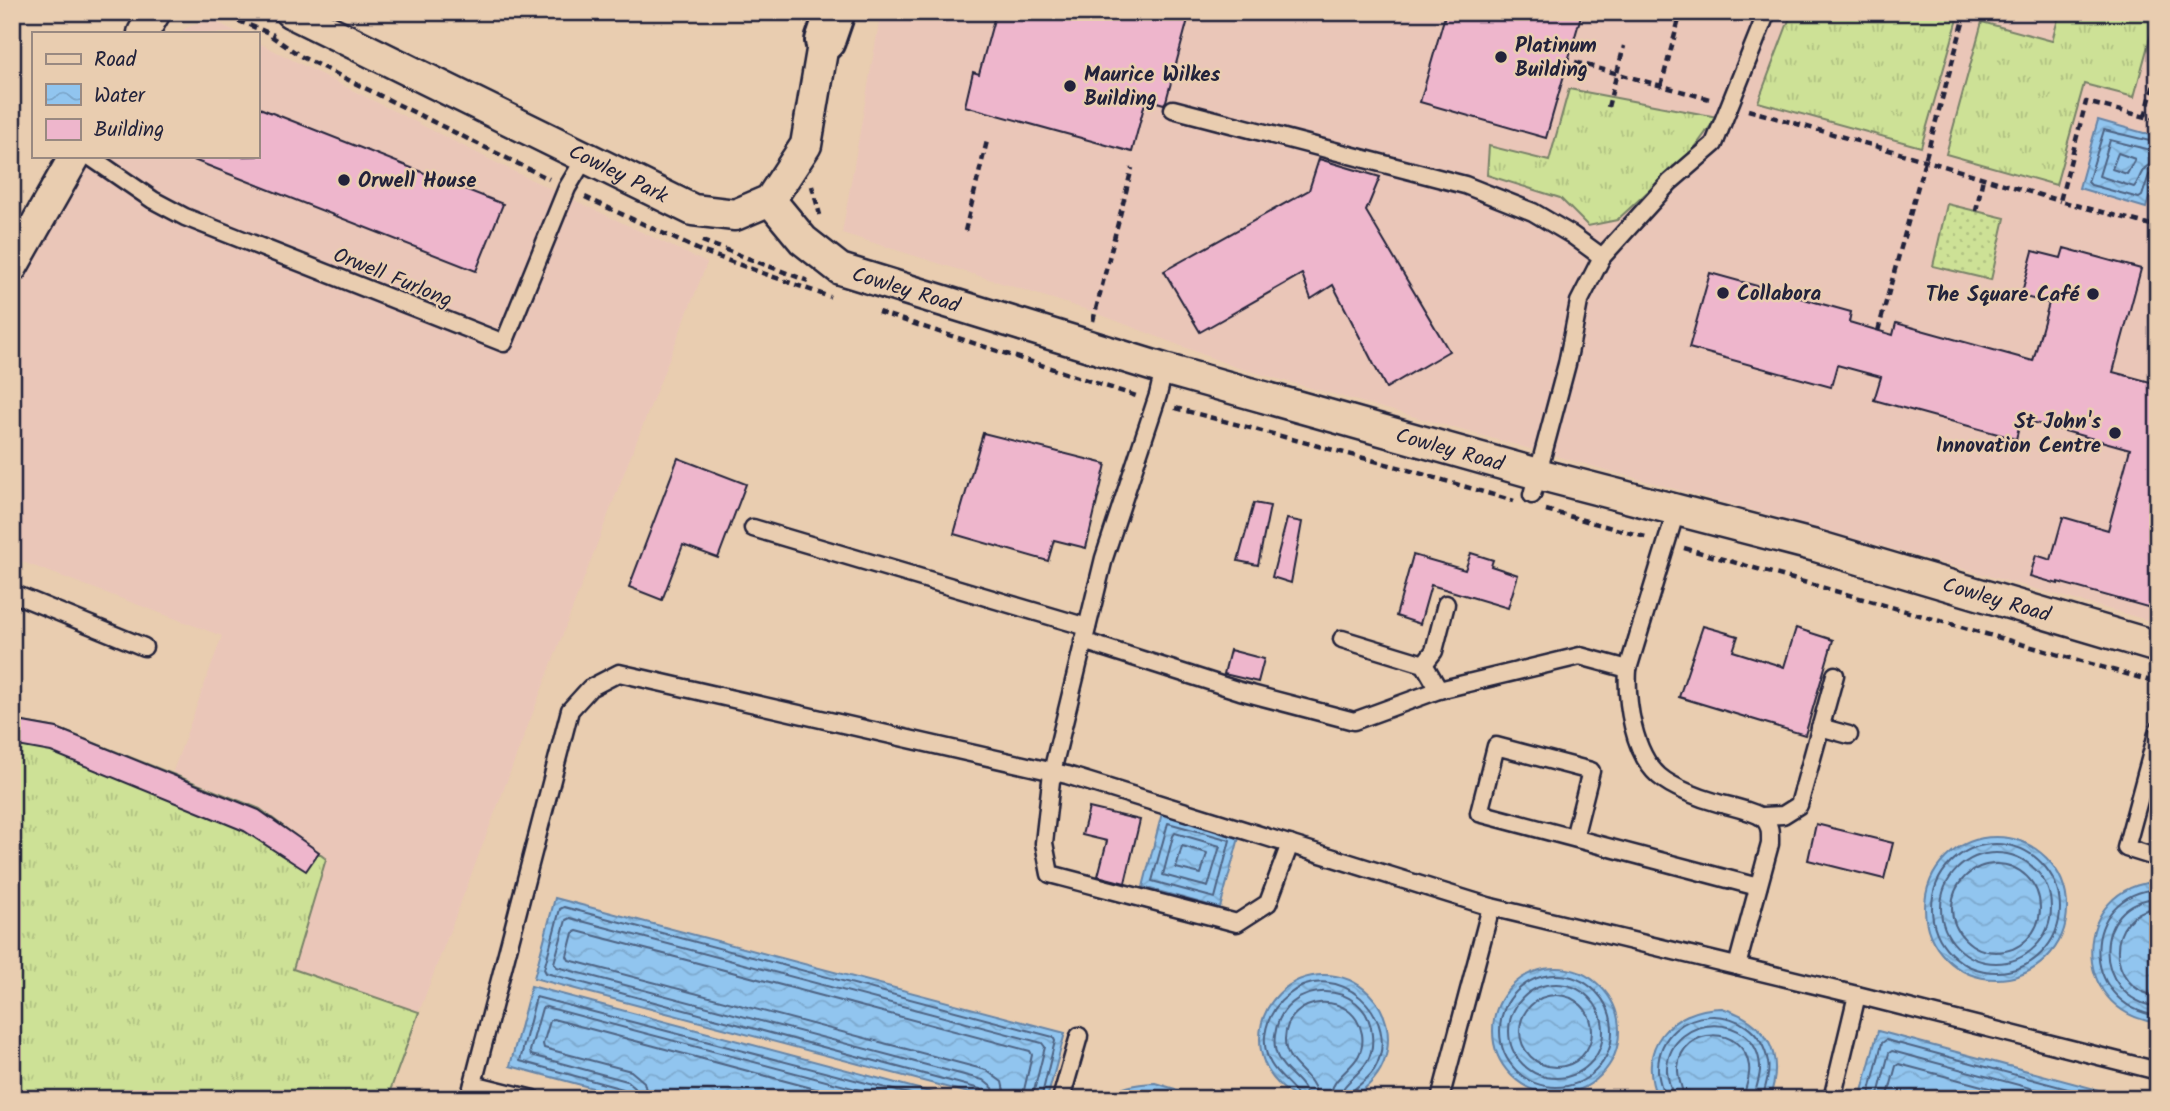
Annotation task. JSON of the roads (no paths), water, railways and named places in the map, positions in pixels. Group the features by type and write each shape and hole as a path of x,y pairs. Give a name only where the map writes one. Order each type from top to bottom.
{"street":[{"path":"135,12 142,32"},
{"path":"143,32 155,12"},
{"name":"Cowley Park","path":"290,12 693,210 736,215 770,201"},
{"path":"770,201 806,145 829,22"},
{"path":"12,267 74,158"},
{"name":"Cowley Road","path":"770,201 803,240 840,270 1535,484 1677,509 1816,546 2158,647"}],"lane":[{"path":"1535,484 1567,364 1579,302 1602,257 1670,182 1714,144 1768,12"},
{"path":"1173,109 1465,185 1533,212 1602,257"},
{"name":"Orwell Furlong","path":"92,158 153,200 186,217 504,344 567,188 585,158"},
{"path":"1164,369 1158,395 1104,558 1052,772 1044,844 1050,874 1237,923 1268,903 1290,844"},
{"path":"1677,509 1628,669 1627,689 1631,719 1640,748 1659,775 1698,797 1762,817 1783,816 1799,805 1835,675"},
{"path":"753,528 1085,634 1240,691 1354,721 1439,690 1580,656 1628,669"},
{"path":"12,593 144,647"},
{"path":"1424,664 1434,651 1446,604"},
{"path":"1342,639 1424,664 1439,690"},
{"path":"533,1099 471,1091 570,710 590,688 619,673 1052,772 1491,907 2158,1071"},
{"path":"1820,727 1849,735"},
{"path":"2158,730 2126,848 2158,858"},
{"path":"1574,838 1591,771 1496,746 1479,813 1758,887"},
{"path":"1737,966 1770,844 1770,828 1762,817"},
{"path":"1440,1099 1491,907"},
{"path":"1832,1099 1857,995"},
{"path":"1061,1099 1079,1036"}],"water":[{"path":"2098,120 2158,137 2158,168 2146,208 2079,188"},
{"path":"1162,813 1240,834 1220,908 1143,887"},
{"path":"1996,837 2023,843 2046,858 2061,881 2067,908 2061,935 2046,958 2023,973 1996,979 1969,973 1946,958 1931,935 1925,908 1931,881 1946,858 1969,843"},
{"path":"2158,882 2158,1023 2128,1014 2107,996 2095,974 2091,949 2096,925 2109,904 2130,888"},
{"path":"555,898 1065,1033 1047,1099 991,1099 534,978"},
{"path":"1556,968 1580,973 1600,987 1614,1007 1619,1031 1614,1055 1600,1075 1580,1089 1556,1094 1532,1089 1512,1075 1498,1055 1493,1031 1498,1007 1512,987 1532,973"},
{"path":"1324,975 1349,980 1369,994 1383,1014 1388,1039 1383,1064 1369,1084 1349,1098 1324,1103 1299,1098 1279,1084 1265,1064 1260,1039 1265,1014 1279,994 1299,980"},
{"path":"531,986 956,1099 634,1099 510,1066"},
{"path":"1722,1008 1750,1021 1768,1042 1775,1068 1769,1099 1658,1099 1652,1080 1651,1063 1654,1048 1662,1035 1687,1015"},
{"path":"1878,1031 2132,1099 1860,1099"},
{"path":"1155,1083 1175,1089 1189,1099 1105,1099 1128,1086"}],"place":[{"name":"Platinum Building","path":"1501,57"},
{"name":"Maurice Wilkes Building","path":"1070,86"},
{"name":"Orwell House","path":"344,180"},
{"name":"Collabora","path":"1723,293"},
{"name":"The Square Café","path":"2093,294"},
{"name":"St John's Innovation Centre","path":"2115,433"}]}
